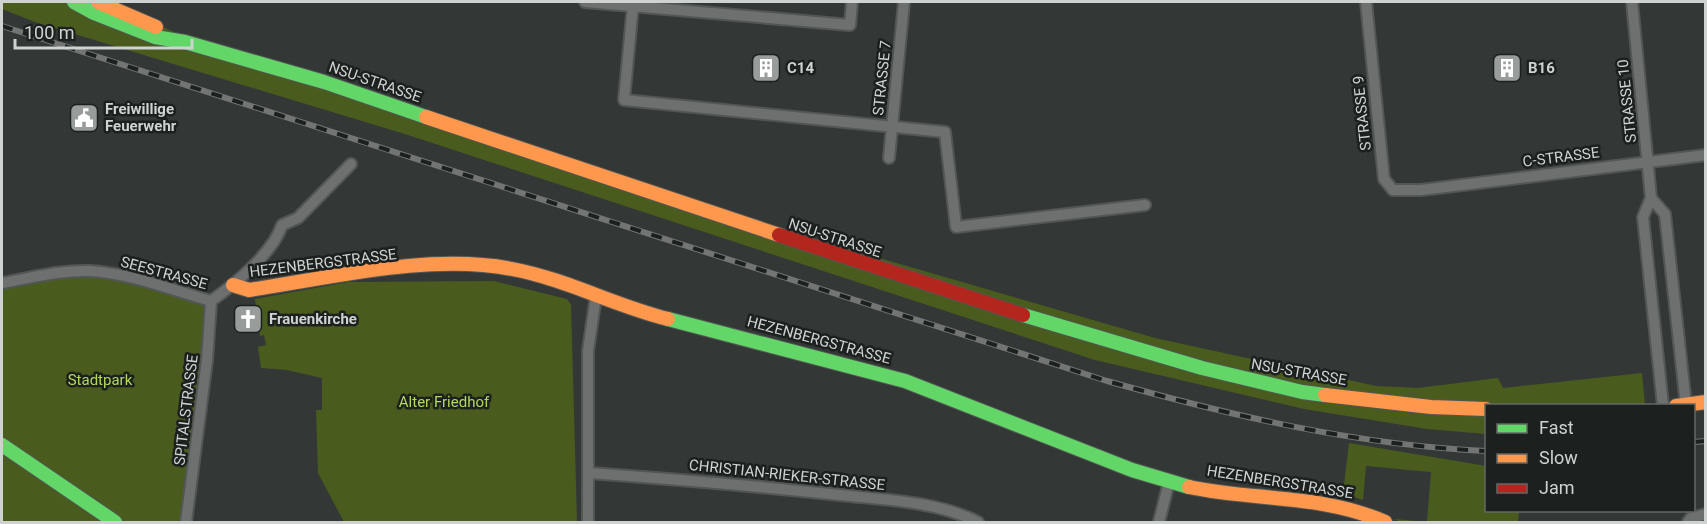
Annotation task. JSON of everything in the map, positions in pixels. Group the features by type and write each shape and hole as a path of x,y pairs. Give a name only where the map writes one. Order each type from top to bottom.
{"main road":[{"name":"NSU-STRASSE","path":"74,2 130,28 358,93 597,176 1091,337 1302,392 1431,407 1485,409"},
{"name":"NSU-STRASSE","path":"98,2 185,42"},
{"name":"HEZENBERGSTRASSE","path":"233,285 249,291 366,272 490,266 536,274 646,314 791,348 907,382 1056,441 1169,482 1343,506 1385,522"},
{"path":"1689,404 1706,402"},
{"path":"2,445 115,522"}],"street":[{"path":"585,2 673,6 850,25 852,2"},
{"name":"STRASSE 7","path":"889,158 904,2"},
{"name":"STRASSE 9","path":"1366,2 1384,179 1393,190 1420,190"},
{"name":"STRASSE 10","path":"1632,2 1651,198"},
{"path":"633,5 624,100 945,132 956,227 1145,205"},
{"name":"C-STRASSE","path":"1420,190 1648,161 1706,156"},
{"path":"211,301 233,285 278,238 282,225 298,218 351,164"},
{"path":"1663,404 1643,217 1651,198 1665,214 1681,404"},
{"name":"SEESTRASSE","path":"2,283 47,274 89,271 122,275 211,301"},
{"path":"588,522 588,351 596,296"},
{"name":"SPITALSTRASSE","path":"186,522 207,360 211,301"},
{"name":"CHRISTIAN-RIEKER-STRASSE","path":"589,473 905,502 941,509 978,522"},
{"path":"1159,522 1169,482"},
{"path":"1688,521 1706,514"}],"green space":[{"path":"2,2 111,2 176,33 621,183 1155,338 1376,386 1418,388 1498,378 1503,388 1642,373 1645,404 1485,404 1485,434 1427,429 1304,409 1095,360 408,135 35,22 2,9"},
{"name":"Stadtpark","path":"84,276 124,281 205,305 207,328 181,522 2,522 2,290 51,279"},
{"name":"Alter Friedhof","path":"494,281 567,299 571,305 577,522 344,522 318,473 316,410 322,410 322,378 287,370 261,368 258,347 266,345 264,335 260,336 255,299 348,282"},
{"path":"1349,443 1485,466 1485,512 1519,512 1518,522 1427,522 1431,472 1366,466 1363,500 1343,493"},
{"path":"1394,519 1427,522 1401,522"}],"railway":[{"path":"2,26 1107,381 1201,406 1295,427 1390,442 1485,451"},
{"path":"1695,442 1706,441"}],"traffic: fast":[{"path":"74,2 94,13 155,37 185,42 324,82 426,117"},
{"path":"1023,315 1202,368 1302,392 1325,395"},
{"path":"668,319 905,381 1132,470 1189,487"},
{"path":"2,445 115,522"}],"traffic: slow":[{"path":"98,2 156,27"},
{"path":"426,117 779,235"},
{"path":"233,285 249,290 414,265 480,265 532,273 668,319"},
{"path":"1325,395 1431,407 1485,409"},
{"path":"1691,404 1706,402"},
{"path":"1189,487 1313,502 1361,513 1385,522"}],"traffic: jam":[{"path":"779,235 1023,315"}],"place":[{"name":"C14","path":"766,68"},
{"name":"B16","path":"1507,68"},
{"name":"Freiwillige Feuerwehr","path":"84,118"},
{"name":"Frauenkirche","path":"248,319"}]}
